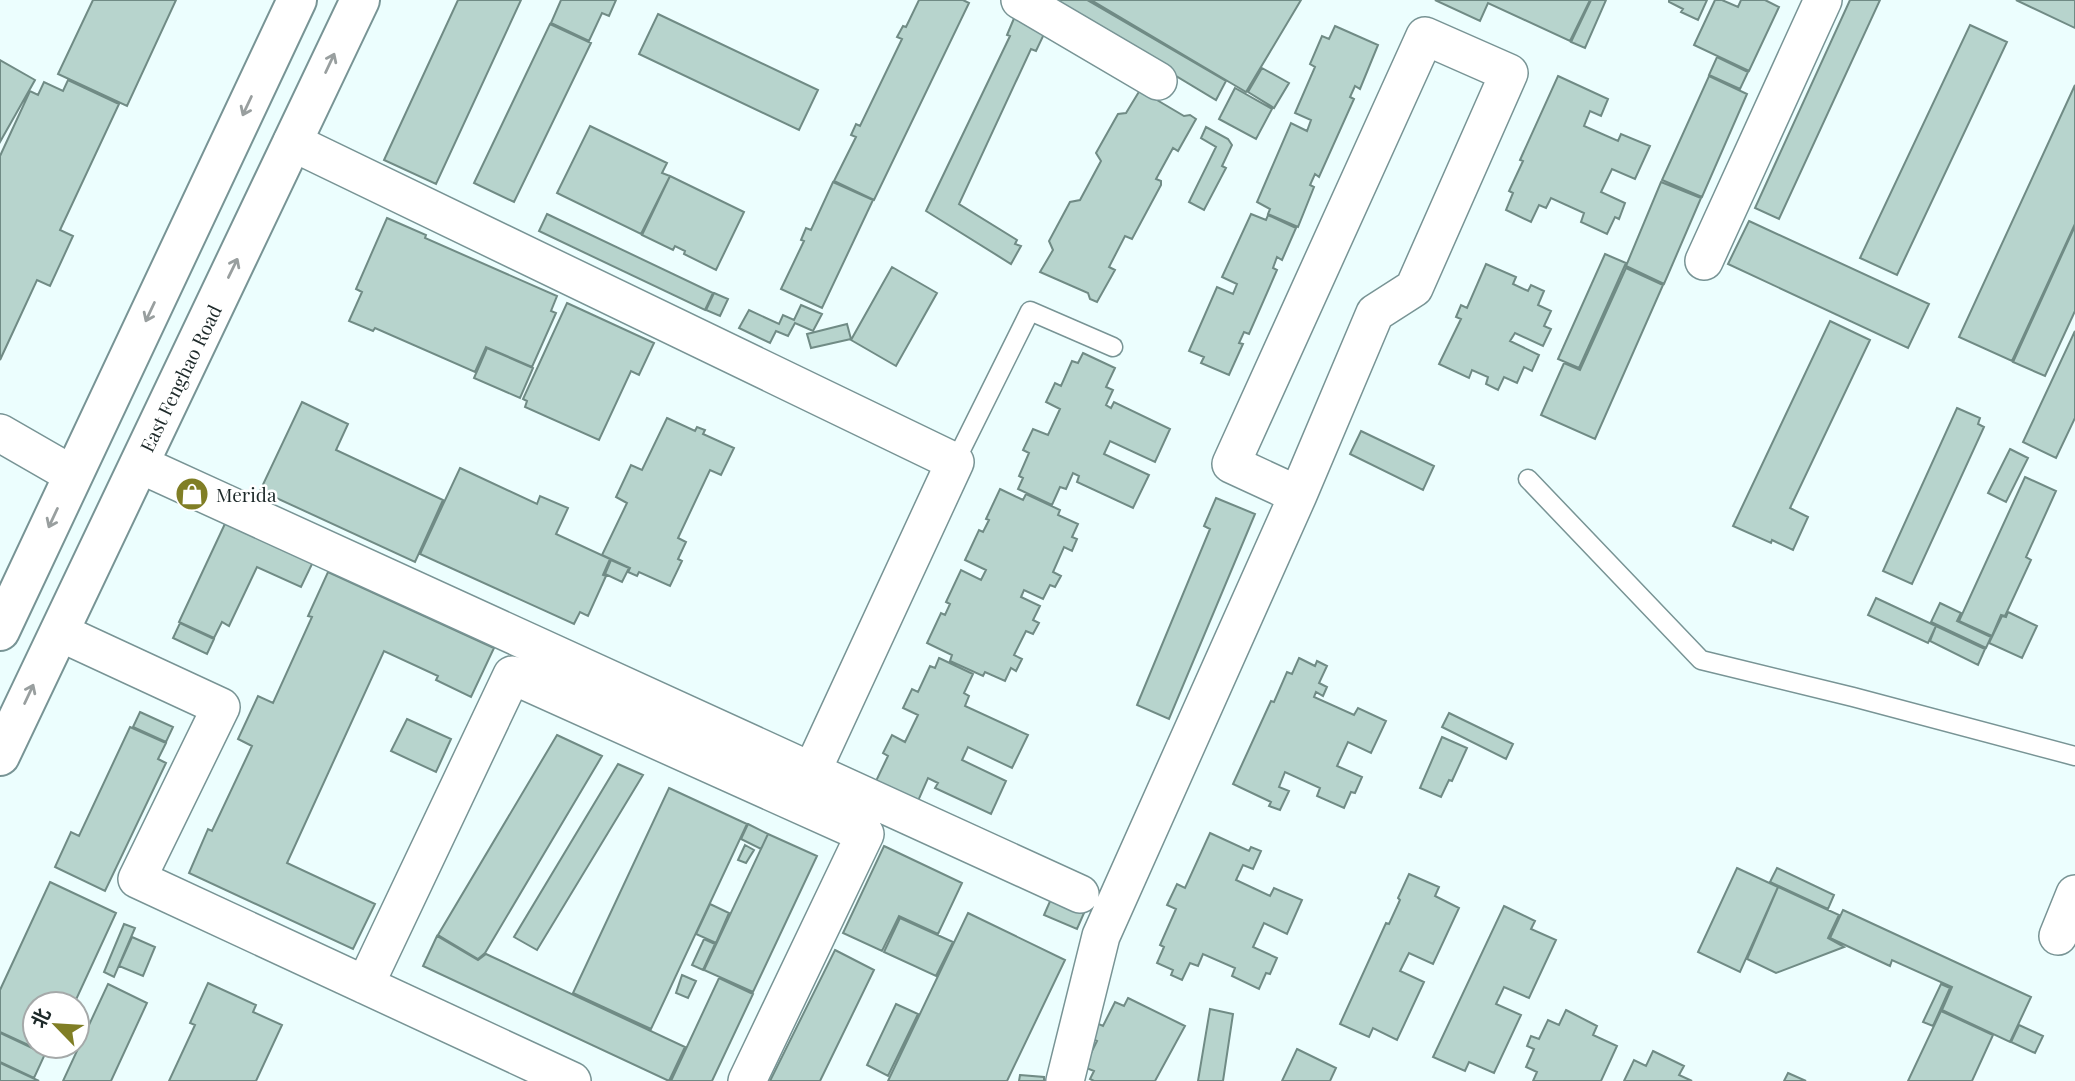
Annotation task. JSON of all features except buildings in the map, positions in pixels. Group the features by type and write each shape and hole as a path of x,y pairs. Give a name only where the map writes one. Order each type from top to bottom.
{"main road":[{"path":"0,631 297,0"},
{"name":"East Fenghao Road","path":"0,756 360,0"}],"street":[{"path":"1020,0 1158,81"},
{"path":"1704,261 1823,0"},
{"path":"1065,1081 1101,936 1298,495 1375,313 1414,288 1509,74 1425,36 1231,464 1298,495"},
{"path":"292,142 955,462 812,771"},
{"path":"0,433 74,475"},
{"path":"139,464 1080,894"},
{"path":"59,632 221,707 137,879 572,1081"},
{"path":"365,985 512,675 865,834 747,1081"},
{"path":"2058,936 2075,894"}],"lane":[{"path":"955,462 1030,311 1113,347"},
{"path":"1528,479 1701,660 2075,756"}],"place":[{"name":"Merida","path":"192,494"}]}
